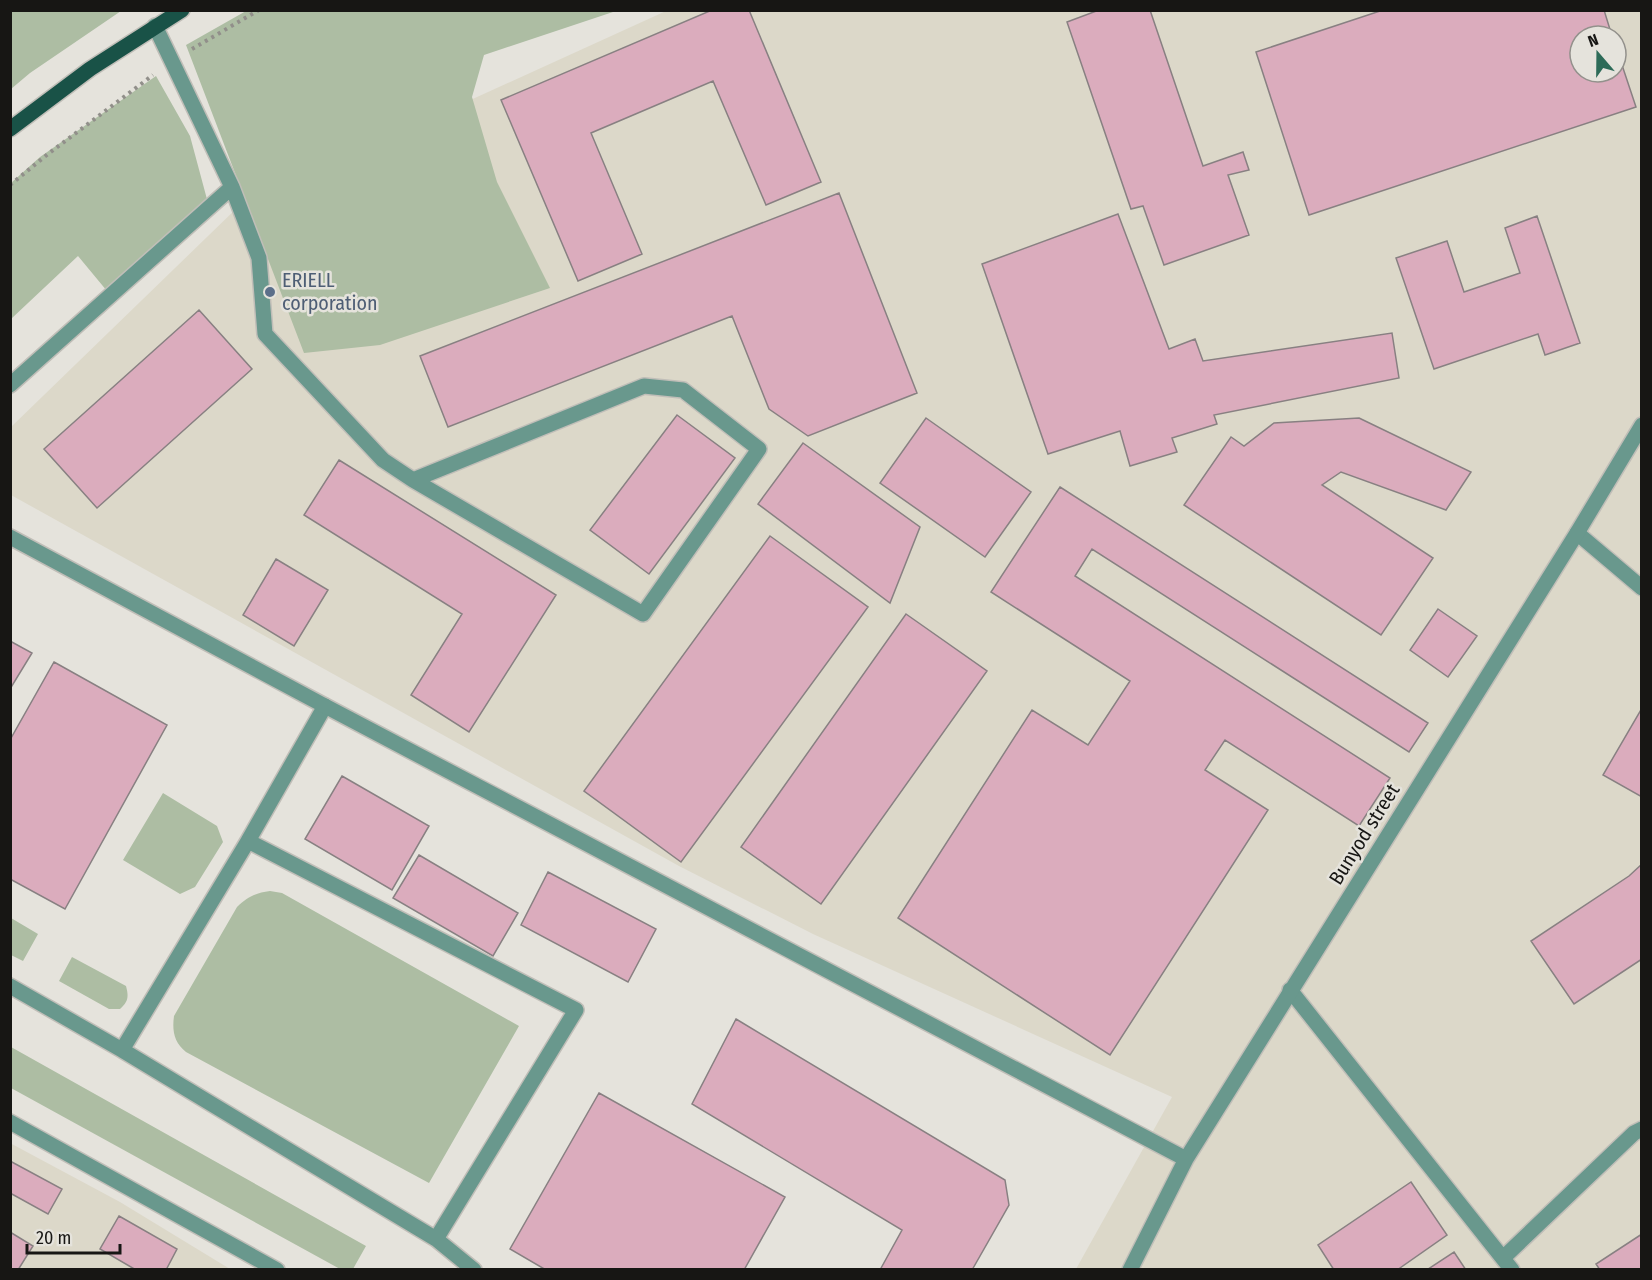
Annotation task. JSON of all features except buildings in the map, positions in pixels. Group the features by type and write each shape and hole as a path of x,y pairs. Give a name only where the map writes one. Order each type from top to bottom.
{"main road":[{"path":"10,129 90,69 182,10"}],"street":[{"path":"155,26 232,187 260,258 265,334 383,460 413,480 643,614 759,449 683,390 644,386 413,480"},
{"path":"10,385 232,187"},
{"name":"Bunyod street","path":"1130,1269 1186,1159 1639,435"},
{"path":"1577,533 1641,588"},
{"path":"10,537 325,706 1186,1159"},
{"path":"122,1050 248,841 325,706"},
{"path":"248,841 576,1010 436,1239"},
{"path":"10,986 122,1050 436,1239 474,1269"},
{"path":"1290,990 1508,1264 1641,1129"},
{"path":"10,1122 277,1269"}],"path":[{"path":"10,185 173,61 259,10"}],"shaded area":[{"path":"666,11 1641,11 1641,1269 1076,1269 1172,1097 813,934 679,866 11,495 11,427 240,205"},
{"path":"10,1143 120,1202 230,1269 11,1269"}],"green space":[{"path":"11,10 121,11 30,73 11,89"},
{"path":"246,11 616,11 484,55 472,97 497,182 550,288 380,345 304,353 186,45"},
{"path":"156,76 190,136 208,203 107,291 78,256 11,319 11,183 40,157"},
{"path":"163,793 217,826 223,842 195,887 180,894 123,860"},
{"path":"270,891 282,893 519,1026 429,1183 186,1052 176,1040 173,1027 174,1016 237,907 252,896"},
{"path":"11,918 38,934 23,961 11,955"},
{"path":"72,957 126,986 127,999 120,1009 109,1009 59,981"},
{"path":"11,1047 366,1246 353,1269 340,1269 11,1088"}],"place":[{"name":"ERIELL corporation","path":"270,292"}]}
